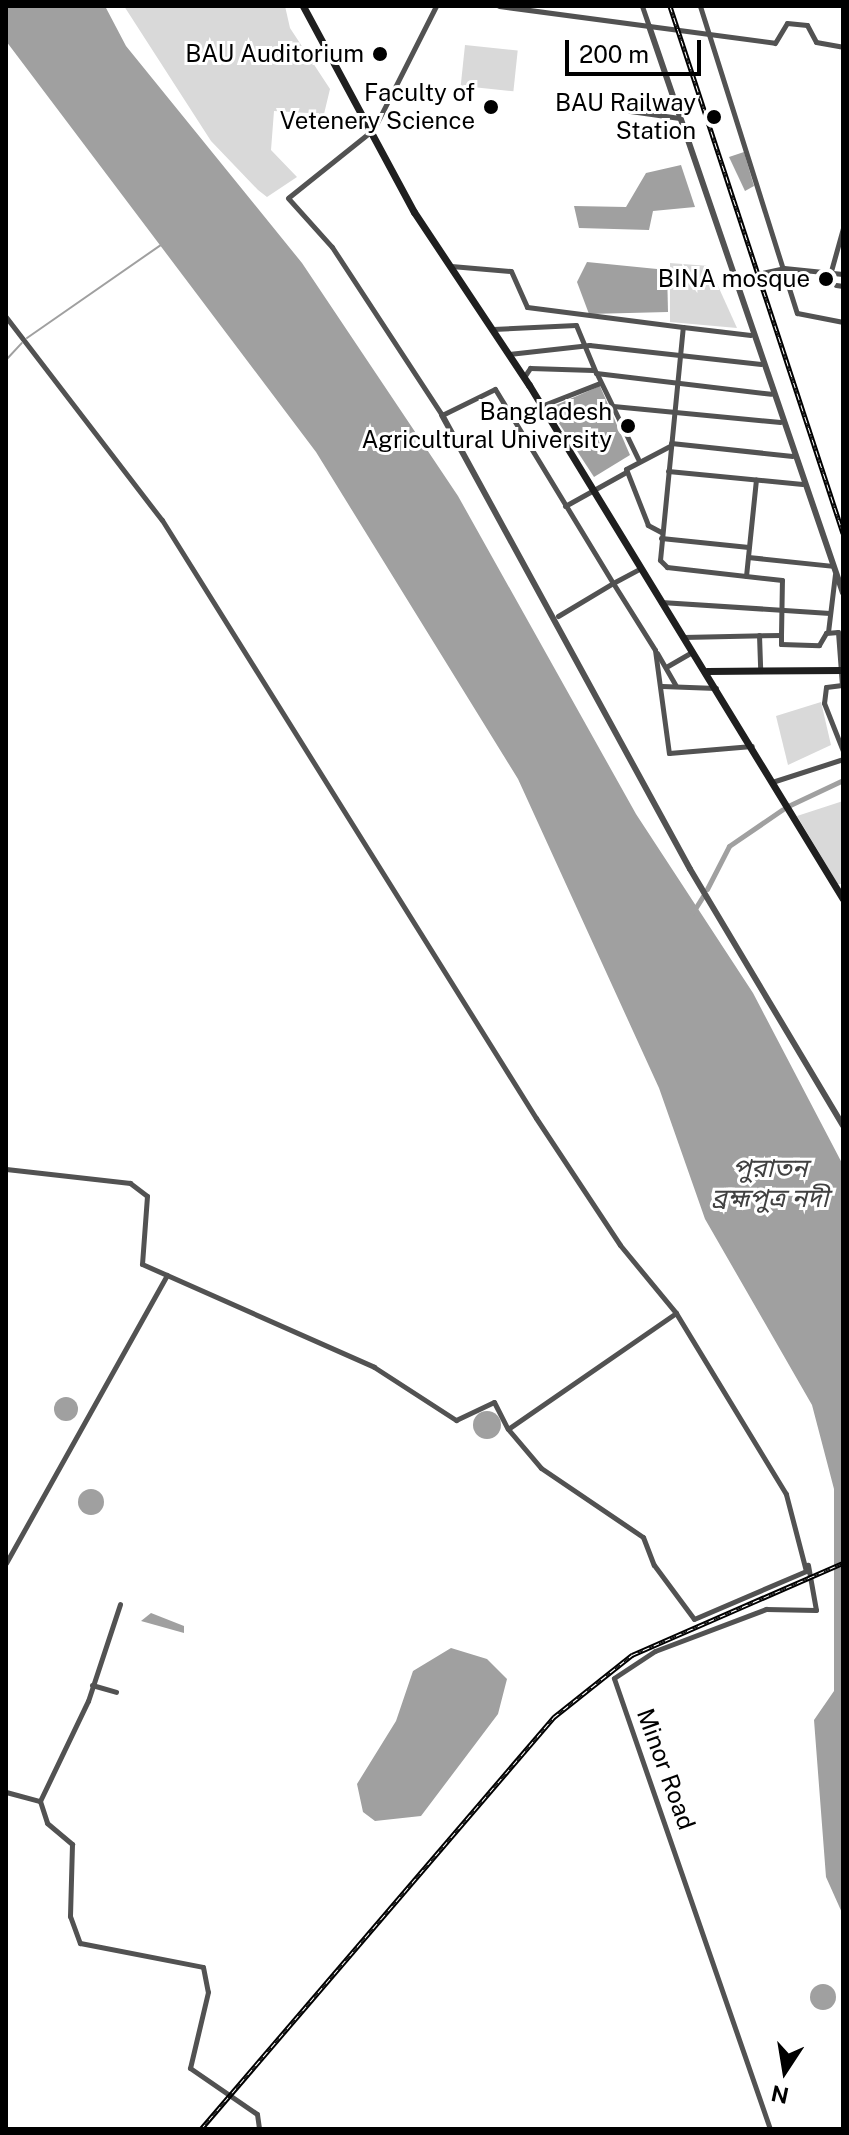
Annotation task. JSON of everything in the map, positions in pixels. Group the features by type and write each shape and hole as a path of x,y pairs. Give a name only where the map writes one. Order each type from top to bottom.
{"main road":[{"path":"303,6 367,131 524,377 639,569 707,671 843,899"},
{"path":"707,671 842,670"}],"street":[{"path":"436,6 367,131 288,198 332,247 442,415 558,616 690,869 843,1126"},
{"path":"499,6 777,43 787,23 798,24 811,26 816,42 843,47"},
{"path":"642,6 780,422 843,593"},
{"path":"700,6 797,313 843,322"},
{"path":"623,110 679,118"},
{"path":"831,271 843,228"},
{"path":"451,266 511,271 526,307 751,335"},
{"path":"732,280 784,268 843,274"},
{"path":"577,315 580,346 638,459"},
{"path":"6,317 12,331 162,520 536,1118 620,1245 676,1313 786,1494 806,1558 806,1571 694,1619 654,1565 643,1537 541,1468 508,1429 494,1402 459,1422 374,1367 142,1264 148,1213 140,1189 104,1176 6,1169"},
{"path":"493,329 576,325"},
{"path":"683,327 661,535 662,566 782,580 781,644 819,645 828,632 834,569"},
{"path":"509,354 580,346 680,353 761,364"},
{"path":"524,377 530,368 595,372 771,394"},
{"path":"541,406 601,383"},
{"path":"442,415 495,389 677,687"},
{"path":"613,406 780,422"},
{"path":"565,506 626,472 638,459 671,445 792,456"},
{"path":"668,471 802,484"},
{"path":"626,472 648,525 661,535 749,547"},
{"path":"746,576 756,480"},
{"path":"748,557 834,569"},
{"path":"558,616 639,569"},
{"path":"661,602 830,613"},
{"path":"828,632 838,632 842,685 826,687 824,703 843,751"},
{"path":"759,635 760,671"},
{"path":"683,637 781,635"},
{"path":"655,650 669,753 752,746"},
{"path":"666,667 692,652"},
{"path":"662,686 717,688"},
{"path":"772,782 843,759"},
{"path":"6,1563 167,1275"},
{"path":"508,1429 676,1313"},
{"name":"Minor Road","path":"770,2129 614,1678 655,1651 766,1609 816,1610 806,1558"},
{"path":"120,1604 92,1685 40,1801 41,1815 74,1849 70,1916 80,1943 203,1967 208,1992 190,2068 257,2114 259,2129"},
{"path":"92,1685 116,1692"},
{"path":"6,1792 40,1801"}],"shaded area":[{"path":"124,6 285,6 290,28 330,89 324,114 274,111 271,150 297,177 267,197 258,190 211,141"},
{"path":"465,45 518,51 513,91 461,86"},
{"path":"670,263 709,266 737,328 670,322"},
{"path":"821,702 831,745 788,765 776,716"},
{"path":"843,801 843,884 838,884 797,816"}],"water":[{"name":"পুরাতন ব্রহ্মপুত্র নদী","path":"6,6 105,6 126,46 302,263 458,496 636,814 753,993 843,1165 843,1915 826,1877 814,1720 834,1691 834,1489 812,1405 705,1219 659,1088 518,779 316,452 6,41"},
{"path":"744,152 754,186 745,191 729,157"},
{"path":"681,165 695,207 653,211 649,230 579,228 574,206 626,207 646,173"},
{"path":"587,262 667,270 668,312 589,314 577,282"},
{"path":"600,386 630,455 594,477 549,408"},
{"path":"66,1397 74,1401 78,1409 74,1417 66,1421 58,1417 54,1409 58,1401"},
{"path":"487,1411 497,1415 501,1425 497,1435 487,1439 477,1435 473,1425 477,1415"},
{"path":"91,1489 100,1493 104,1502 100,1511 91,1515 82,1511 78,1502 82,1493"},
{"path":"151,1613 184,1626 184,1633 141,1621"},
{"path":"451,1648 487,1659 507,1679 498,1714 421,1816 375,1821 363,1812 357,1784 396,1721 413,1671"},
{"path":"823,1984 832,1988 836,1997 832,2006 823,2010 814,2006 810,1997 814,1988"}],"waterway":[{"path":"27,338 162,244"},
{"path":"6,360 22,343"},
{"path":"788,806 843,780"},
{"path":"707,889 729,846 783,809"},
{"path":"693,912 703,896"}],"railway":[{"path":"670,6 843,533"},
{"path":"201,2129 554,1717 632,1655 843,1563"}],"place":[{"name":"BAU Auditorium","path":"380,54"},
{"name":"Faculty of Vetenery Science","path":"491,107"},
{"name":"BAU Railway Station","path":"714,117"},
{"name":"BINA mosque","path":"826,279"},
{"name":"Bangladesh Agricultural University","path":"628,426"}]}
